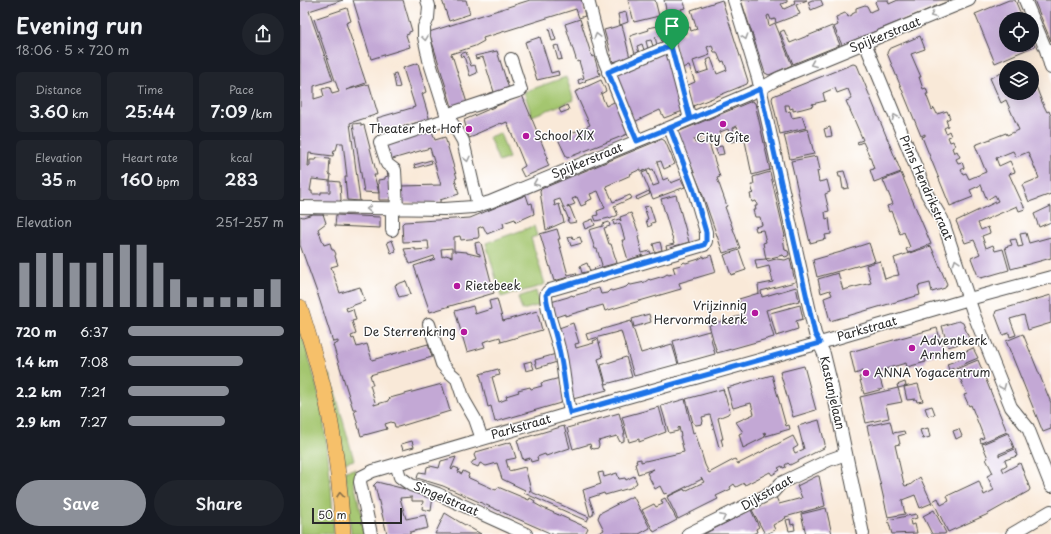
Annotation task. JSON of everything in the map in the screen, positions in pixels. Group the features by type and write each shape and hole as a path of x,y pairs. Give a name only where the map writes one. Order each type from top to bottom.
{"main road":[{"path":"300,307 328,410 340,490 343,534"}],"street":[{"path":"427,0 429,6 428,18 424,27 424,37 429,60 447,117 463,141 478,206"},
{"path":"588,0 602,55 637,141"},
{"name":"Kastanjelaan","path":"734,0 758,78 815,334 824,354 832,386 863,534"},
{"name":"Spijkerstraat","path":"300,207 395,209 457,208 478,206 670,128 760,89 779,78 970,0"},
{"path":"1025,0 1046,50 1051,68"},
{"name":"Prins Hendrikstraat","path":"864,43 926,194 942,219 974,315 1011,407 1028,428 1051,486"},
{"path":"608,72 667,47 671,47 690,119"},
{"path":"392,230 395,209 395,170 387,164 380,142 521,90 511,59"},
{"path":"570,413 560,350 548,309 546,295 550,290 704,245 706,241 706,232 694,191 670,128"},
{"name":"Parkstraat","path":"371,534 360,482 361,477 373,471 570,413 1051,277"},
{"path":"429,324 442,364 457,379 464,400 475,419 482,439"},
{"name":"Dijkstraat","path":"688,534 773,492 781,483 829,460 846,454"},
{"name":"Singelstraat","path":"396,464 400,477 411,485 438,494 526,534"},
{"path":"1012,534 1051,512"}],"green space":[{"path":"566,77 574,100 532,116 524,92"},
{"path":"500,133 509,158 499,162 489,137"},
{"path":"534,226 537,236 531,238 545,284 501,297 486,243"},
{"path":"536,291 540,305 522,310 518,297"},
{"path":"300,328 316,383 323,417 330,476 334,534 300,534"},
{"path":"330,374 354,460 343,463 327,375"},
{"path":"355,469 357,474 354,483 365,534 351,534 345,471"}],"building":[{"path":"300,0 343,0 309,11 333,80 314,86 314,99 324,96 322,89 330,87 332,94 339,92 314,19 347,8 351,21 346,23 366,83 346,90 369,84 378,114 350,123 360,201 347,200 345,177 347,177 343,143 338,143 336,150 334,150 333,156 309,153 308,166 310,166 310,160 316,160 317,158 330,159 330,181 340,182 341,200 339,202 300,201","holes":["312,179 330,181 330,192 312,194 312,191 310,191"]},
{"path":"353,0 403,0 412,31 406,35 410,47 371,59"},
{"path":"442,0 466,0 470,14 449,21"},
{"path":"530,0 585,0 587,6 583,7 585,16 579,18 576,9 483,38 484,41 475,46 451,54 467,103 453,110 429,32"},
{"path":"628,0 655,0 659,16 634,22"},
{"path":"664,0 683,0 686,8 681,9 685,22 679,24 681,34 686,33 685,29 690,27 691,31 697,29 691,10 722,0 748,81 747,84 693,106 690,104 686,86 695,82 689,66 681,68","holes":["712,45 714,52 717,52 721,62 724,61 727,70 717,74 711,58 707,60 709,70 697,74 693,61 710,55 707,47"]},
{"path":"741,0 787,0 787,2 781,4 784,9 795,4 794,0 807,0 796,5 800,14 776,23 775,19 771,20 769,15 767,16 769,26 775,23 792,65 769,75 765,73"},
{"path":"812,0 821,0 823,5 811,10 808,2"},
{"path":"877,0 888,0 889,4 898,0 951,0 842,45 834,27 838,25 836,17 845,13 848,17 856,12 856,8 865,5 870,12 878,9 875,2"},
{"path":"1009,0 1015,0 1020,12 999,12 999,52 1021,52 995,63 975,14"},
{"path":"1034,0 1051,0 1051,41 1045,27"},
{"path":"626,12 628,22 620,25 618,14"},
{"path":"580,19 592,57 594,56 600,75 585,80 586,81 579,84 578,80 584,78 579,61 577,62 565,24"},
{"path":"666,22 669,32 664,33 666,41 662,42 660,36 655,37 657,45 653,46 651,40 646,41 648,49 644,50 642,44 637,46 639,53 635,54 630,36 649,30 648,28 658,26 657,24"},
{"path":"622,25 630,58 613,62 604,30"},
{"path":"832,26 840,45 793,64 780,32 784,30 790,43"},
{"path":"552,28 556,40 552,41 549,29"},
{"path":"920,36 925,49 911,54 921,77 919,77 923,89 926,88 928,94 926,94 932,110 934,108 937,114 947,111 950,118 946,120 948,126 944,128 946,133 949,131 951,136 948,137 950,142 953,141 955,146 952,148 954,153 957,151 960,157 956,159 958,163 962,162 964,168 961,170 963,174 966,173 969,179 986,172 975,145 1006,133 1007,135 1019,130 1006,100 1039,100 1039,94 1047,112 1049,111 1051,116 1051,194 1029,202 1022,185 1039,178 1028,152 1016,157 1013,151 996,158 999,166 1010,161 1015,172 1009,174 1025,209 1019,211 1017,206 978,223 981,230 988,227 990,233 982,236 986,248 993,245 995,251 1003,249 1009,270 981,278 978,276 971,258 980,254 974,240 965,243 956,221 998,201 995,195 987,200 981,185 970,190 973,197 950,206 922,137 925,136 925,134 921,136 887,53 889,49"},
{"path":"540,37 551,73 558,71 559,75 537,80 525,42"},
{"path":"558,45 562,59 558,60 554,46"},
{"path":"669,50 683,111 664,118 660,110 634,122 613,75"},
{"path":"497,51 509,89 488,97 487,94 494,92 483,57 476,59 475,56"},
{"path":"466,52 471,66 475,65 477,73 470,76 464,56 461,57 460,54"},
{"path":"418,63 426,92 422,94 430,121 419,124 419,122 381,132 377,118 415,107 403,68"},
{"path":"853,64 857,65 901,172 874,182 870,170 874,169 870,157 863,142 858,144 857,142 863,140 846,101 852,99 848,89 837,93 835,88 823,93 825,101 812,104 813,106 802,109 793,111 793,108 790,109 789,105 785,105 786,112 790,111 792,118 802,116 806,128 780,134 772,99 773,96"},
{"path":"396,73 400,87 396,88 393,74"},
{"path":"999,74 999,98 990,78"},
{"path":"601,80 606,91 601,94 606,106 616,101 630,133 567,158 558,139 590,125 575,92"},
{"name":"School XIX","path":"522,95 548,158 546,159 549,166 524,177 520,169 525,166 507,122 501,123 469,138 464,120"},
{"path":"752,101 755,103 770,170 752,175 745,141 741,141 737,126 733,128 736,141 731,142 728,129 720,132 720,137 716,139 708,139 708,136 694,139 695,143 708,140 720,177 717,178 727,206 725,207 740,248 723,253 701,190 678,134 680,131"},
{"path":"567,105 569,110 561,113 559,109"},
{"path":"361,123 361,126 364,125 377,175 374,175 379,193 364,192 353,124"},
{"path":"830,127 832,136 826,137 824,129"},
{"path":"808,129 814,154 790,159 784,135"},
{"path":"432,131 435,140 445,137 457,178 455,179 459,194 440,200 440,203 402,203 401,186 441,185 430,148 389,160 385,145"},
{"path":"662,139 665,141 675,164 664,169 661,161 657,162 663,180 668,178 671,183 681,179 685,187 653,199 642,173 647,171 653,186 659,184 653,169 651,170 650,168 641,172 641,169 606,186 613,202 630,195 632,198 614,206 618,215 610,219 596,221 594,216 598,215 597,211 605,208 598,191 590,194 592,199 585,202 586,204 581,206 577,197 572,199 575,204 567,208 570,207 576,222 569,223 560,199 554,201 555,206 559,204 564,222 546,230 540,192 541,189"},
{"path":"722,146 724,154 718,155 715,147"},
{"path":"817,156 820,170 817,171 819,182 827,180 830,192 825,194 829,211 825,212 826,219 829,218 831,234 825,235 826,239 810,243 791,161"},
{"path":"431,160 432,163 415,168 414,165"},
{"path":"387,171 394,171 393,200 379,200 378,180 385,179 385,177 388,176"},
{"path":"844,171 849,188 843,189 841,177 839,177 838,172"},
{"path":"770,172 785,236 783,238 785,250 788,251 789,254 785,257 783,255 766,259 763,243 766,242 763,230 756,231 755,227 762,225 760,217 755,217 753,210 756,210 755,206 757,205 756,201 752,202 750,194 754,193 751,185 754,185 753,177"},
{"path":"901,173 931,244 908,253 906,249 910,247 904,232 900,234 891,211 889,212 887,206 893,204 883,180"},
{"path":"649,191 650,194 637,200 636,197"},
{"path":"526,195 529,204 532,203 534,214 516,222 515,219 503,223 504,227 487,234 483,226 478,228 478,238 461,240 460,236 454,237 454,251 467,252 480,256 480,254 477,253 475,243 481,243 494,293 430,312 414,266 435,259 434,256 410,264 404,249 429,249 428,241 403,242 402,224 404,222 470,218","holes":["452,248 452,257 446,255 442,257 441,249"]},
{"path":"676,195 689,242 667,250 666,246 674,244 661,199"},
{"path":"650,206 655,222 651,223 652,225 648,227 646,220 648,219 644,207"},
{"path":"1051,206 1051,222 1039,227 1034,214"},
{"path":"631,213 640,236 638,237 642,253 650,251 651,255 645,257 643,255 628,260 622,240 625,240 620,223 614,225 613,221 619,219 621,221 620,217"},
{"path":"313,214 323,214 326,223 318,229 324,245 330,243 332,250 334,250 336,254 335,256 338,265 331,267 340,293 360,287 365,301 346,308 347,311 353,309 356,320 352,321 356,334 351,336 352,339 354,338 357,347 367,344 372,360 428,344 432,357 370,375 373,385 370,385 375,402 374,405 388,401 390,398 442,384 450,411 398,427 395,427 394,423 391,422 385,424 387,429 361,436 354,411 356,409 353,409 333,345 338,343 338,341 333,342 300,245 300,216 303,217"},
{"path":"336,215 380,217 380,228 335,226"},
{"path":"593,219 595,225 585,229 583,223"},
{"path":"609,222 610,226 604,228 617,263 602,267 601,269 595,271 594,268 602,265 589,230 603,226 603,224"},
{"path":"557,229 560,239 558,239 568,275 576,273 577,276 554,281 540,234"},
{"path":"1026,233 1029,243 1051,237 1051,258 1011,269 1005,247 1012,245 1010,240 1016,239 1018,247 1023,246 1020,234"},
{"path":"572,236 573,239 580,237 582,243 571,246 568,237"},
{"path":"392,240 396,251 391,253 387,242"},
{"path":"660,242 662,250 655,252 653,244"},
{"path":"869,243 875,261 817,277 813,260"},
{"path":"931,246 947,284 945,288 932,292 930,283 918,286 920,295 830,321 824,298 832,295 830,290 821,293 818,279 838,273 843,290 871,283 866,265 880,261 885,279 899,275 894,258"},
{"path":"739,250 746,270 731,275 724,255"},
{"path":"711,255 716,272 679,283 681,289 605,311 603,305 565,316 565,314 556,317 551,302 587,292 591,289 599,288 601,294 607,293 610,290 612,291 626,287 629,284 631,285 645,282 649,279 650,280 667,274 669,275 675,273 673,267 681,265 684,262 686,263"},
{"path":"790,258 795,282 761,291 762,297 796,287 799,301 766,310 774,337 717,353 709,325 743,315 739,299 759,293 758,285 773,282 769,266 757,269 755,260 766,259 768,261 776,259 785,260"},
{"path":"587,263 590,271 582,273 580,266"},
{"path":"406,281 411,294 399,297 395,285"},
{"path":"1051,295 1051,323 1028,330 1024,315 1010,319 1016,335 1010,337 1009,333 1003,335 995,314 996,311"},
{"path":"497,299 503,321 537,311 542,330 501,342 500,337 483,342 485,347 467,352 455,311 473,306 475,314 491,309 489,301"},
{"path":"800,305 803,319 796,321 798,329 776,336 770,313"},
{"path":"649,314 651,322 634,327 632,319"},
{"path":"631,321 641,353 672,344 678,364 634,376 621,331 588,340 586,334"},
{"path":"959,321 963,323 970,341 948,347 942,326"},
{"path":"573,323 579,343 575,344 576,348 594,343 593,341 598,339 603,357 598,359 607,390 573,399 559,328"},
{"path":"937,328 944,352 925,358 926,362 907,367 906,363 878,371 883,389 864,394 859,377 864,376 863,371 855,374 850,352"},
{"path":"709,331 715,354 679,364 673,341"},
{"path":"1023,334 1051,403 1051,429 1043,432 1006,341"},
{"path":"973,348 978,358 949,370 947,364 964,358 962,353"},
{"path":"556,354 557,362 537,368 535,360"},
{"path":"626,357 632,377 606,384 601,365"},
{"path":"978,360 1007,432 981,443 980,439 984,438 971,405 969,406 964,395 967,394 956,369"},
{"path":"531,361 534,369 526,371 524,363"},
{"path":"804,366 816,410 793,417 780,372"},
{"path":"498,369 500,375 492,377 499,402 507,399 506,396 519,392 518,390 542,386 541,383 560,378 564,402 495,422 491,406 488,407 480,374"},
{"path":"772,375 786,426 789,425 790,429 766,436 765,432 763,433 765,437 743,448 739,434 743,432 736,422 754,414 751,403 733,408 727,388"},
{"path":"905,382 906,386 898,388 897,385"},
{"path":"918,384 923,401 917,402 916,399 907,400 904,387"},
{"path":"898,388 902,402 886,405 889,418 866,423 860,397"},
{"path":"723,389 730,411 728,414 718,418 723,439 721,439 723,446 719,447 710,415 702,417 702,424 696,425 693,423 686,399"},
{"path":"685,399 693,433 695,432 705,465 709,473 735,459 738,464 793,436 798,446 793,449 795,453 804,449 798,426 819,420 825,444 824,448 790,465 788,463 785,465 786,467 783,468 782,466 778,468 780,470 772,475 770,472 745,485 744,483 736,487 734,484 730,487 731,489 716,496 718,499 678,519 667,497 684,489 685,491 704,482 701,477 702,479 668,496 667,493 664,494 660,486 655,489 647,473 654,469 638,474 635,464 637,463 636,460 641,459 641,462 684,452 679,427 678,431 669,433 661,406"},
{"path":"932,406 935,414 928,416 925,408"},
{"path":"659,407 666,432 639,442 639,439 629,442 622,417"},
{"path":"619,413 625,434 624,441 620,442 617,436 598,441 598,448 591,448 590,444 573,449 567,428"},
{"path":"890,421 893,433 904,431 905,434 898,436 900,444 895,445 905,486 910,485 920,477 932,503 920,508 915,495 902,500 905,514 888,517 867,426"},
{"path":"564,426 570,448 546,456 545,454 537,457 538,460 531,462 530,458 523,460 517,440"},
{"path":"928,428 930,437 923,439 920,430"},
{"path":"959,429 962,436 956,439 953,431"},
{"path":"1008,433 1014,448 999,454 999,456 1015,449 1017,456 1005,460 1007,465 1002,468 1004,472 1020,463 1030,489 1029,491 986,515 948,532 933,501 938,498 941,505 949,501 947,496 979,481 984,495 994,490 987,476 993,473 986,459 988,458 982,444"},
{"path":"412,441 414,447 403,450 401,444"},
{"path":"511,442 516,458 506,460 509,471 525,467 531,490 529,491 589,517 587,521 524,493 525,490 502,479 497,463 486,466 480,463 478,467 471,464 476,460 474,455 476,452"},
{"path":"456,457 451,469 452,470 454,467 459,469 458,472 462,474 463,471 469,474 469,478 496,490 498,487 529,500 530,498 535,501 534,503 543,508 588,528 585,534 552,534 443,486 417,478 419,472 426,473 427,467 430,466 439,468 441,461"},
{"path":"603,472 604,477 617,473 619,479 625,478 626,480 634,476 637,483 630,488 605,495 604,493 589,498 594,512 592,516 590,516 583,490 601,484 598,473"},
{"path":"819,476 825,506 785,517 786,518 773,525 775,530 765,534 752,510 776,497 779,504 802,498 797,486"},
{"path":"377,482 433,496 431,511 422,509 423,501 412,501 412,497 400,498 406,519 425,515 428,528 410,532 410,534 387,534 375,486 373,486"},
{"path":"633,496 650,528 639,534 597,534 604,530 598,518 600,513"},
{"path":"665,498 677,520 654,532 642,510 654,504 656,507 663,504 661,500"},
{"path":"826,508 832,534 806,534 801,514"},
{"path":"751,510 759,527 756,529 757,532 752,534 704,534"},
{"path":"934,510 946,533 944,534 932,534 923,516"},
{"path":"445,513 458,521 481,534 435,534"},
{"path":"916,514 917,518 910,520 911,525 915,524 917,533 892,534 888,520"},
{"path":"790,519 791,525 794,524 795,530 789,531 786,520"}],"place":[{"name":"City Gîte","path":"723,124"},
{"name":"Theater het Hof","path":"469,129"},
{"name":"School XIX","path":"526,136"},
{"name":"Rietebeek","path":"457,286"},
{"name":"Vrijzinnig Hervormde kerk","path":"755,313"},
{"name":"De Sterrenkring","path":"464,332"},
{"name":"Adventkerk Arnhem","path":"912,348"},
{"name":"ANNA Yogacentrum","path":"866,373"}],"route":[{"path":"672,50 671,47 667,47 608,72 637,141 670,128 760,89 815,334 820,343 570,413 560,350 548,309 547,292 704,245 706,241 706,232 694,191 670,128 690,119 672,50"}]}
